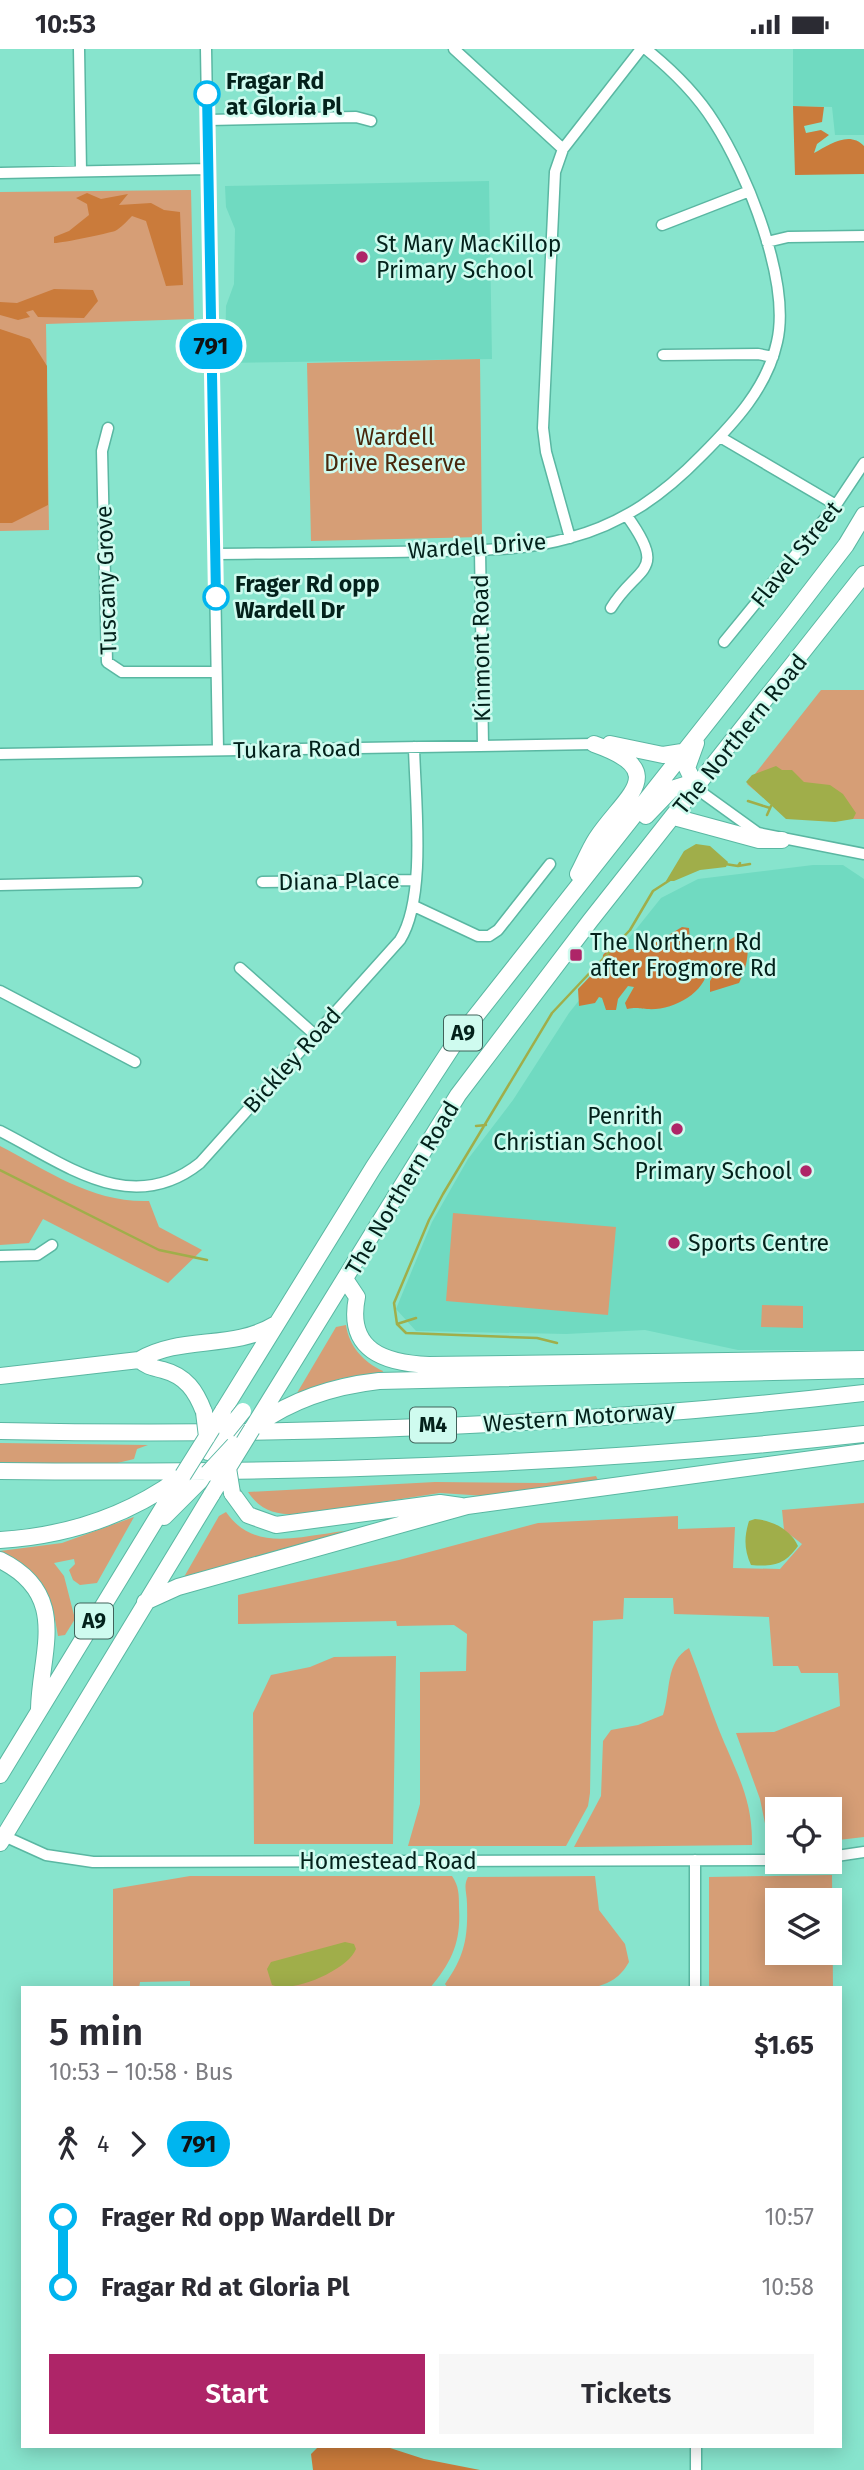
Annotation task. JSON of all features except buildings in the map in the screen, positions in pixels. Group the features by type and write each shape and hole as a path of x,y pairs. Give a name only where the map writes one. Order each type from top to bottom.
{"highway":[{"name":"The Northern Road","path":"0,1775 183,1475 233,1412 248,1371 423,1088 682,752 846,545 864,515"},
{"name":"The Northern Road","path":"2,1839 187,1535 201,1494 252,1429 458,1095 864,574"},
{"path":"697,789 689,775 688,759 707,721"},
{"path":"563,905 595,840 634,791 637,781 634,768 626,758 594,744"},
{"path":"594,744 620,744 663,755 682,752"},
{"path":"563,905 607,864 667,793 684,784 697,789"},
{"path":"674,817 759,840 782,840"},
{"path":"345,1279 357,1297 354,1318 362,1339 380,1357 402,1364 864,1359"},
{"path":"0,1376 139,1360 155,1350 245,1338 276,1324"},
{"path":"139,1360 149,1368 164,1370 186,1381 197,1395 204,1412 208,1444 208,1473 201,1494 151,1528"},
{"path":"252,1429 281,1411 333,1389 388,1380 864,1370"},
{"path":"276,1389 233,1412 227,1431 227,1460 232,1493 248,1515 276,1525 440,1503 467,1506"},
{"name":"Western Motorway","path":"0,1431 175,1432 399,1427 576,1419 864,1393"},
{"path":"208,1444 227,1431"},
{"name":"Western Motorway","path":"0,1471 271,1472 390,1468 612,1457 864,1434"},
{"name":"A9","path":"145,1602 178,1587 467,1506 864,1452"},
{"path":"208,1473 227,1460"},
{"path":"0,1540 67,1532 102,1521 155,1494 183,1475"},
{"path":"0,1560 33,1587 47,1622 49,1641 39,1677 38,1710"}],"street":[{"path":"79,49 80,171"},
{"path":"206,49 218,750"},
{"path":"454,49 563,149"},
{"path":"570,538 546,452 543,428 553,184 563,149 643,49"},
{"name":"Wardell Drive","path":"215,554 480,550 537,546 570,538 627,516 672,486 720,437 755,395 773,357 780,324 780,299 767,242 714,120 678,77 643,49"},
{"path":"208,120 356,117 371,121"},
{"path":"0,173 208,169"},
{"path":"662,225 747,192"},
{"path":"767,242 788,237 864,236"},
{"path":"663,355 758,354 773,357"},
{"name":"Tuscany Grove","path":"108,428 102,451 107,662 122,673 216,672"},
{"path":"720,437 836,505"},
{"name":"Flavel Street","path":"724,642 836,505 864,463"},
{"path":"611,608 640,577 646,562 644,543 627,516"},
{"name":"Kinmont Road","path":"480,550 483,746"},
{"name":"Tukara Road","path":"0,754 594,744"},
{"name":"Bickley Road","path":"0,1131 108,1184 135,1188 157,1186 179,1177 200,1163 400,940 414,906 416,880 414,747"},
{"path":"697,789 749,828 782,840 864,846"},
{"path":"836,846 864,854"},
{"path":"414,906 478,936 489,936 498,930 550,864"},
{"name":"Diana Place","path":"262,882 416,880"},
{"path":"0,885 137,882"},
{"path":"240,968 314,1034"},
{"path":"0,991 135,1062"},
{"path":"0,1256 37,1255 52,1245"},
{"name":"Homestead Road","path":"2,1839 46,1855 93,1862 765,1860"},
{"path":"842,1856 864,1853"},
{"path":"695,1860 695,1986"},
{"path":"696,2448 696,2470"}],"shaded area":[{"path":"793,49 864,49 864,135 835,135 832,107 793,106"},
{"path":"793,106 824,107 822,122 804,126 806,133 821,130 829,135 817,144 814,153 846,139 858,141 864,146 864,174 795,175"},
{"name":"St Mary MacKillop Primary School","path":"489,181 492,359 225,363 226,306 234,284 235,229 226,207 225,186"},
{"path":"87,193 101,199 128,194 119,205 151,203 164,210 180,212 183,285 166,286 146,221 132,216 115,231 54,243 54,237 69,231 89,215 87,204 76,198"},
{"path":"54,289 93,290 98,301 84,318 38,317 33,310 26,312 30,317 18,320 0,315 0,302 17,303"},
{"path":"0,329 30,339 47,366 48,505 12,523 0,523"},
{"path":"776,766 782,770 792,770 804,782 830,785 843,794 856,813 853,819 835,822 786,819 746,782 752,775"},
{"path":"696,844 710,846 728,862 726,867 700,870 674,881 666,881 684,851"},
{"name":"Penrith Christian School","path":"813,865 843,865 864,879 864,1350 738,1350 645,1330 566,1334 416,1331 396,1309 432,1222 468,1159 513,1100 569,1013 661,898 698,879"},
{"path":"682,927 689,928 690,940 711,951 736,936 745,936 747,960 739,983 710,992 710,981 716,971 714,965 708,968 701,986 694,993 667,1007 627,1009 625,1003 634,987 628,986 618,999 616,1010 606,1010 602,998 599,997 595,1003 579,1006 578,989 602,964 603,955 611,946 632,949 648,946"},
{"path":"749,1521 768,1521 791,1535 798,1546 789,1557 779,1563 751,1565 746,1538"},
{"path":"345,1942 354,1944 356,1949 351,1957 331,1972 292,1986 272,1985 267,1969 271,1962"},
{"path":"317,2448 390,2448 424,2459 480,2470 313,2470 311,2454"}],"green space":[{"path":"191,190 194,319 46,324 49,530 0,531 0,192"},
{"name":"Wardell Drive Reserve","path":"480,359 482,537 311,541 307,363"},
{"path":"821,690 864,690 864,819 789,819 747,784"},
{"path":"0,1146 53,1175 90,1191 109,1197 149,1201 159,1227 202,1250 168,1283 43,1219 29,1243 0,1245"},
{"path":"453,1213 616,1227 608,1315 446,1301"},
{"path":"762,1305 803,1306 803,1328 761,1327"},
{"path":"346,1325 350,1340 358,1353 383,1371 382,1375 342,1378 297,1393 336,1327"},
{"path":"0,1443 148,1445 137,1449 134,1459 105,1466 0,1464"},
{"path":"596,1476 598,1480 486,1496 440,1493 303,1514 272,1511 259,1504 248,1492 435,1482 546,1483"},
{"path":"864,1503 864,1837 842,1840 842,1797 765,1797 765,1823 760,1799 736,1733 774,1732 840,1706 838,1673 801,1673 798,1666 773,1666 769,1617 674,1614 673,1598 624,1598 623,1619 593,1621 590,1793 588,1806 566,1846 408,1846 420,1804 420,1672 466,1671 467,1634 454,1625 397,1626 396,1621 238,1624 238,1595 399,1560 538,1523 678,1516 678,1529 735,1527 733,1568 780,1569 802,1544 784,1530 782,1510"},
{"path":"226,1512 247,1531 271,1538 350,1532 184,1577 219,1516"},
{"path":"134,1517 97,1583 80,1585 73,1580 69,1570 75,1564 74,1559 54,1563 64,1576 75,1619 65,1635 58,1636 46,1593 0,1551 62,1543"},
{"path":"689,1648 742,1786 750,1814 752,1845 574,1847 601,1796 603,1741 611,1730 638,1725 663,1715 672,1669 681,1654"},
{"path":"396,1656 393,1844 254,1844 253,1713 271,1675 310,1667 334,1657"},
{"path":"832,1875 832,1888 765,1888 765,1965 833,1965 833,1986 709,1986 709,1877"},
{"path":"190,1876 452,1876 459,1895 457,1941 444,1969 431,1986 190,1986 190,1981 140,1982 139,1986 113,1986 113,1889"},
{"path":"595,1876 599,1910 625,1944 629,1962 614,1979 599,1986 446,1986 445,1984 461,1955 466,1936 465,1887 468,1877"}],"waterway":[{"path":"748,801 770,808"},
{"path":"767,815 771,806"},
{"path":"725,864 738,866 740,863"},
{"path":"738,866 750,864"},
{"path":"557,1343 537,1338 406,1333 397,1324 394,1303 429,1220 443,1194 552,1013 630,930 653,891 670,880"},
{"path":"476,1126 486,1125"},
{"path":"0,1170 159,1250 207,1260"},
{"path":"397,1324 416,1318"}],"bus line":[{"name":"791","path":"207,94 216,597"}],"place":[{"name":"Fragar Rd at Gloria Pl","path":"207,94"},
{"name":"St Mary MacKillop Primary School","path":"362,257"},
{"name":"Frager Rd opp Wardell Dr","path":"216,597"},
{"name":"The Northern Rd after Frogmore Rd","path":"576,955"},
{"name":"Penrith Christian School","path":"677,1129"},
{"name":"Primary School","path":"806,1171"},
{"name":"Sports Centre","path":"674,1243"}]}
